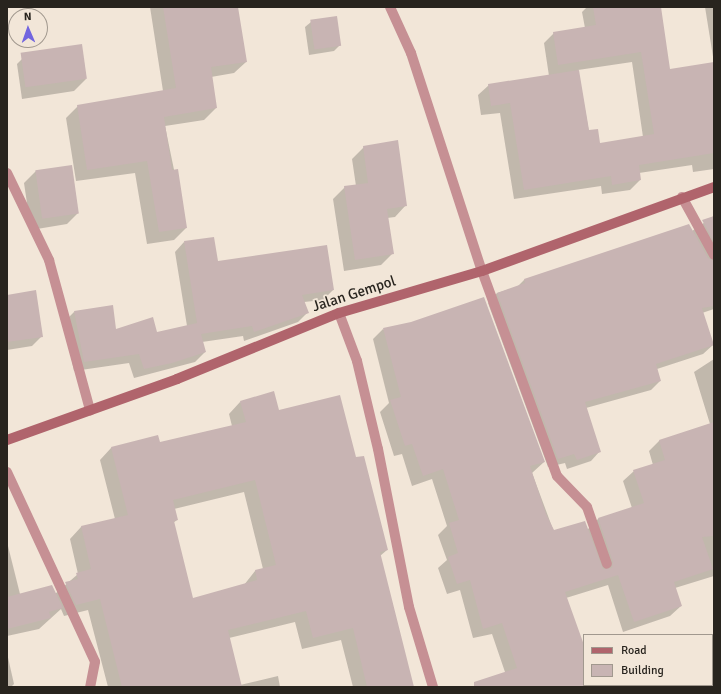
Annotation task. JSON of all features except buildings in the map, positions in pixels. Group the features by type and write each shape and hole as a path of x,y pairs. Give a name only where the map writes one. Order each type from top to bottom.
{"main road":[{"name":"Jalan Gempol","path":"7,440 90,410 339,313 482,271 682,197 714,187"}],"street":[{"path":"390,7 411,53 482,271 557,476 587,507 607,564"},
{"path":"7,173 49,260 90,410"},
{"path":"682,197 714,255"},
{"path":"339,313 358,368 378,449 409,607 433,687"},
{"path":"7,472 95,662 90,687"}]}
